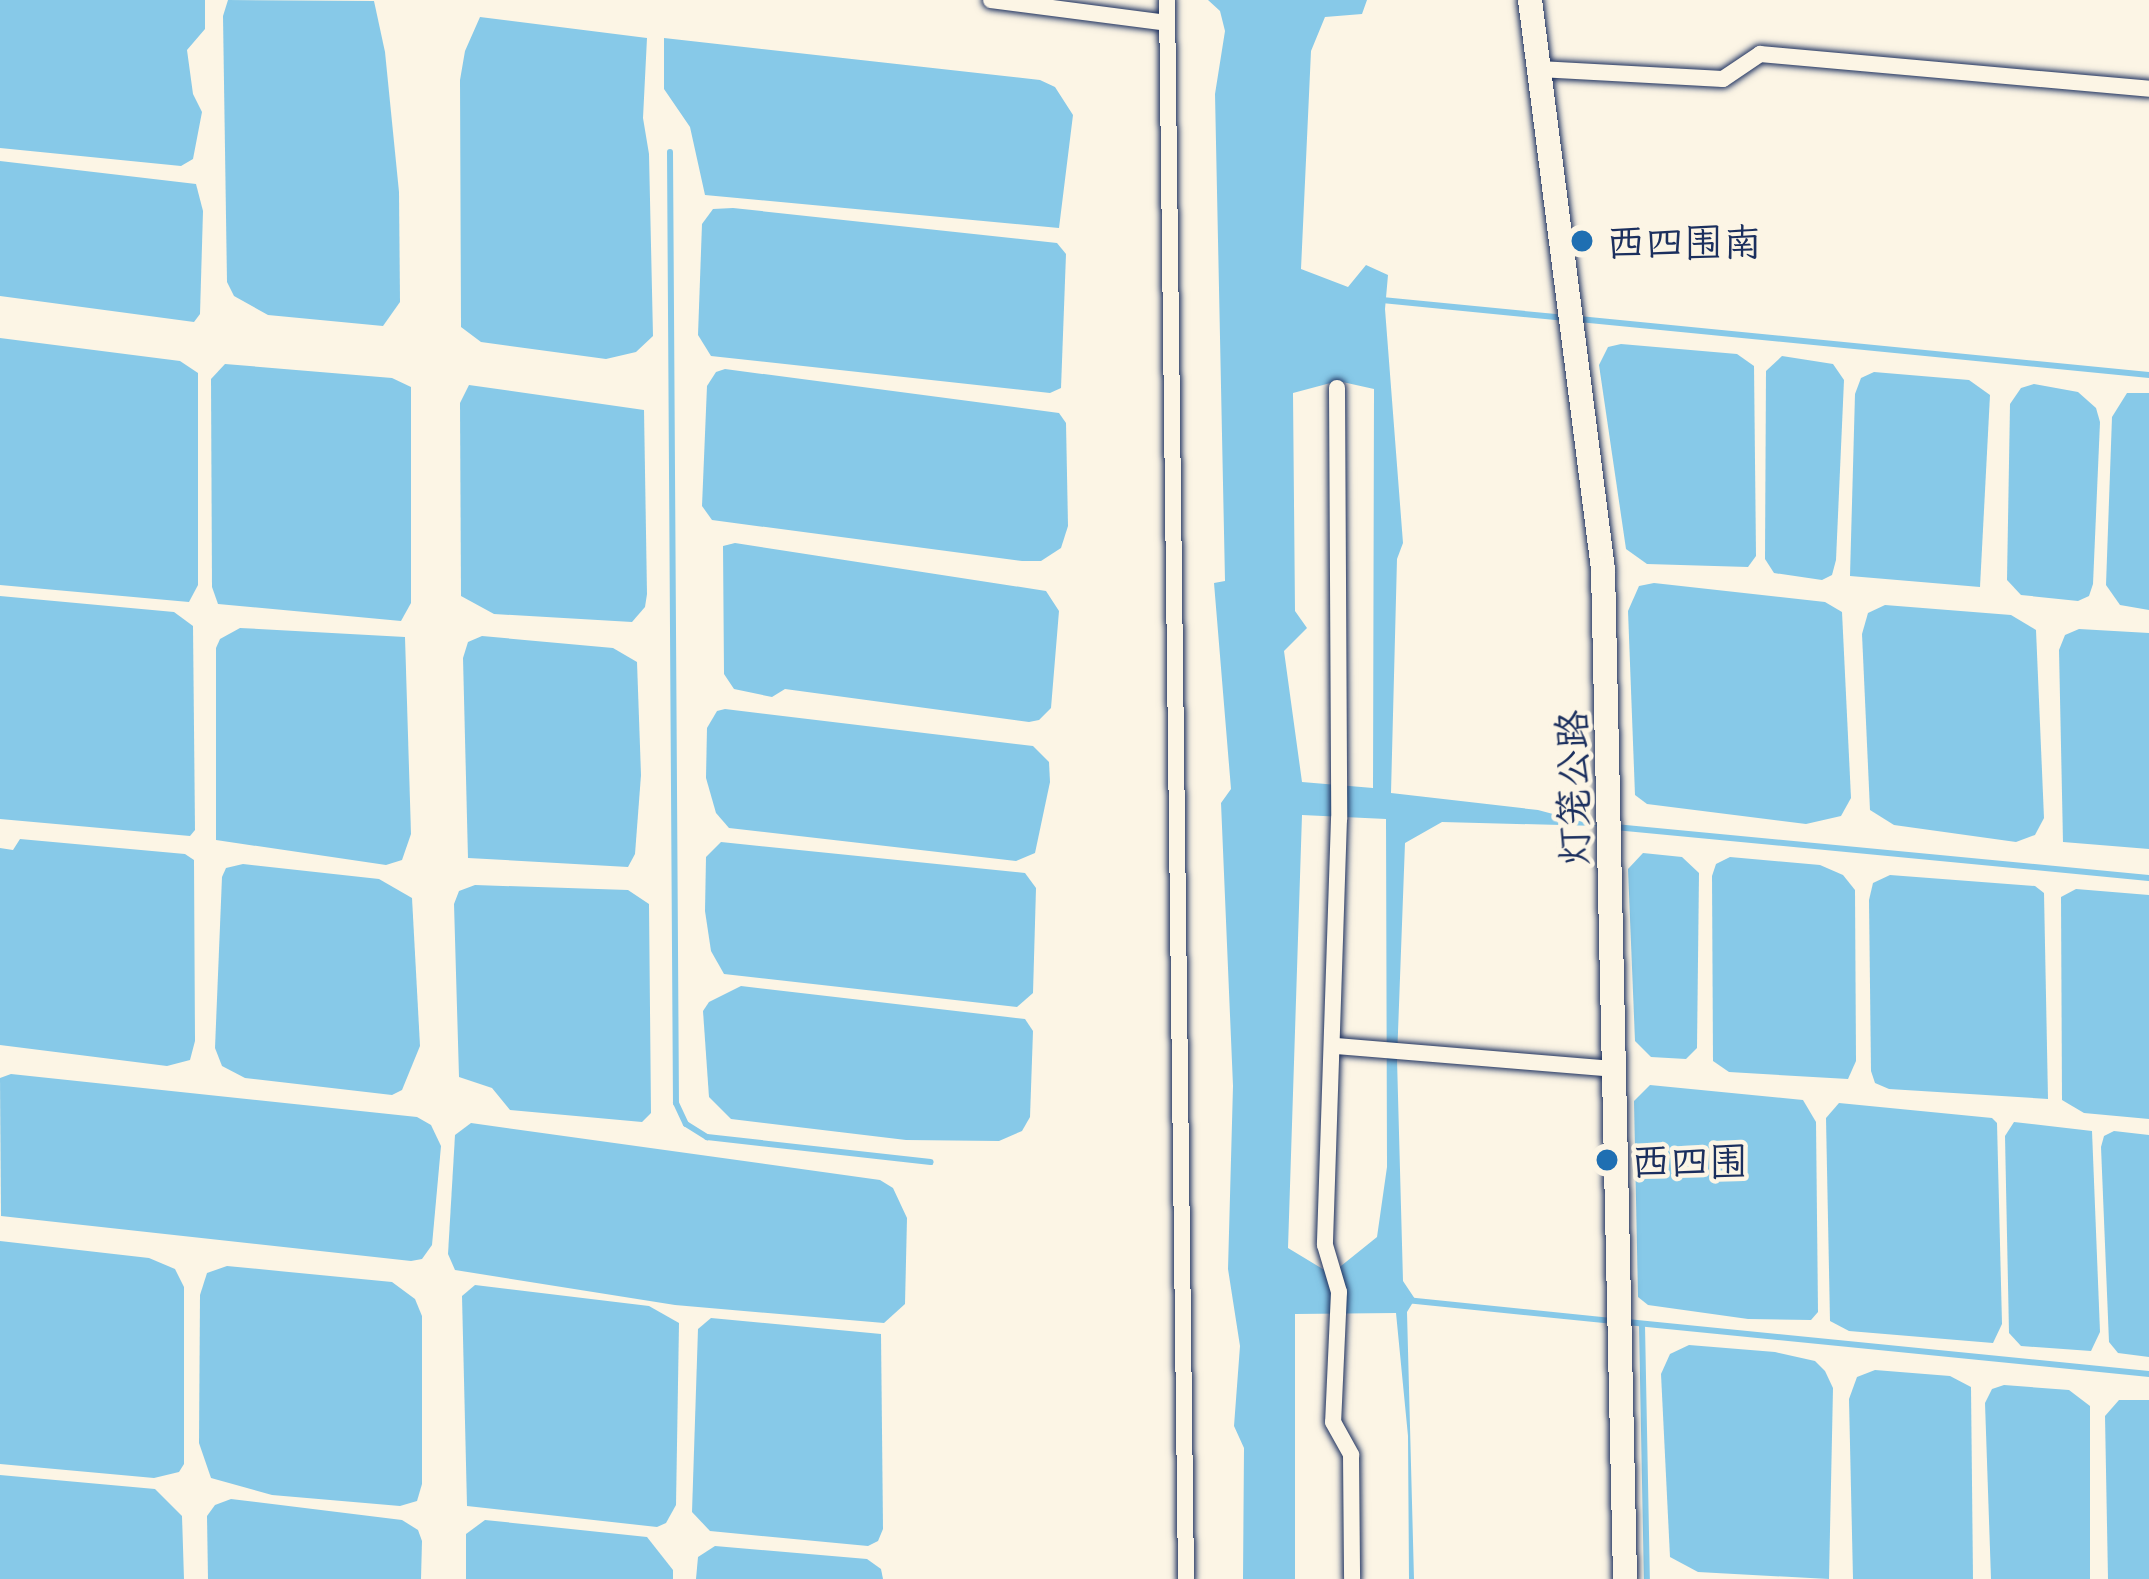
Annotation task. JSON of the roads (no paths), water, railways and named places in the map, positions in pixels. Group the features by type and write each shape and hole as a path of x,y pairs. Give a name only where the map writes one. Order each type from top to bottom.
{"street":[{"path":"991,0 1167,23"},
{"path":"1167,0 1186,1579"},
{"name":"灯笼公路","path":"1530,0 1603,568 1625,1579"},
{"path":"1539,69 1723,79 1760,54 2149,89"},
{"path":"1336,388 1340,819 1325,1245 1339,1292 1333,1422 1351,1455 1352,1579"},
{"path":"1335,1046 1614,1070"}],"water":[{"path":"0,0 205,0 205,29 187,50 193,94 202,112 193,159 181,166 0,148"},
{"path":"228,0 374,1 385,52 399,192 400,302 383,326 268,315 234,296 227,282 223,16"},
{"path":"1208,0 1367,0 1362,14 1325,17 1311,51 1301,269 1348,287 1366,265 1388,275 1385,309 1403,543 1397,559 1391,793 1538,810 1598,826 1442,822 1405,843 1397,1059 1403,1281 1415,1299 1407,1312 1414,1579 1409,1579 1408,1436 1396,1313 1295,1314 1295,1579 1243,1579 1244,1448 1234,1426 1240,1346 1228,1269 1233,1086 1221,803 1231,789 1214,583 1225,581 1215,94 1225,31 1220,11","holes":["1338,381 1374,389 1373,788 1302,782 1284,651 1307,628 1295,611 1293,393","1302,815 1386,819 1387,1167 1377,1237 1331,1274 1288,1248"]},
{"path":"480,17 647,38 643,118 649,154 653,336 636,352 606,359 481,342 461,327 460,80 465,51"},
{"path":"664,38 1040,80 1055,87 1073,115 1059,228 705,195 690,127 664,89"},
{"path":"0,161 196,184 203,211 200,314 194,322 0,296"},
{"path":"713,209 1057,243 1066,254 1061,388 1050,393 711,356 698,335 702,224"},
{"path":"0,338 180,361 198,373 198,585 189,602 0,585"},
{"path":"1621,344 1737,354 1754,366 1756,556 1748,567 1647,564 1626,549 1599,365 1608,347"},
{"path":"1782,356 1833,364 1844,380 1836,560 1832,575 1822,580 1774,573 1765,559 1766,371"},
{"path":"225,364 392,378 411,387 411,603 401,621 218,604 212,587 211,379"},
{"path":"725,369 1059,413 1066,423 1068,526 1061,548 1041,561 1022,561 712,520 702,506 707,386 716,372"},
{"path":"1874,372 1969,380 1990,395 1980,587 1850,576 1855,394 1861,378"},
{"path":"2034,384 2078,392 2096,408 2100,422 2093,584 2089,596 2078,601 2021,595 2007,580 2010,404 2021,388"},
{"path":"469,385 644,410 647,594 645,607 632,622 494,614 461,596 460,403"},
{"path":"2127,393 2149,393 2149,610 2120,605 2106,585 2112,417"},
{"path":"735,543 1046,591 1059,611 1051,708 1039,720 1029,722 785,689 772,697 734,689 724,674 723,546"},
{"path":"1654,583 1825,602 1842,612 1851,798 1841,816 1806,824 1647,804 1635,795 1628,611 1639,586"},
{"path":"0,596 174,612 193,626 195,830 190,836 0,819"},
{"path":"1885,605 2011,615 2036,630 2044,818 2035,835 2016,842 1894,825 1870,810 1862,634 1868,613"},
{"path":"240,628 405,637 411,834 402,860 386,865 216,840 216,648 220,639"},
{"path":"2079,629 2149,633 2149,849 2063,842 2059,650 2065,635"},
{"path":"482,636 613,648 637,662 641,775 635,854 628,867 468,858 463,658 468,642"},
{"path":"717,711 1033,746 1049,762 1050,782 1035,853 1016,861 729,828 716,813 706,778 707,728"},
{"path":"20,839 185,854 194,860 195,1041 190,1060 167,1066 0,1045 0,848 13,850"},
{"path":"721,842 1025,873 1036,888 1033,993 1017,1007 724,974 711,951 705,911 706,857"},
{"path":"1643,853 1682,857 1699,873 1697,1048 1686,1059 1651,1057 1635,1041 1628,869"},
{"path":"1730,857 1820,865 1843,875 1855,890 1856,1061 1848,1079 1729,1072 1713,1061 1712,876 1716,864"},
{"path":"243,864 379,879 412,898 420,1046 402,1090 392,1095 245,1078 222,1066 215,1048 222,877 226,868"},
{"path":"1890,875 2035,886 2044,893 2048,1099 1889,1089 1875,1083 1871,1071 1869,900 1873,883"},
{"path":"475,885 628,890 649,904 651,1113 642,1122 510,1110 492,1088 459,1077 454,904 459,891"},
{"path":"2076,889 2149,895 2149,1119 2084,1113 2062,1100 2061,897"},
{"path":"741,986 1025,1019 1033,1031 1030,1117 1022,1131 999,1141 906,1140 731,1119 709,1097 703,1011 709,1002"},
{"path":"11,1074 417,1117 431,1125 441,1146 432,1245 422,1259 411,1261 1,1216 0,1078"},
{"path":"1650,1085 1803,1100 1816,1122 1818,1312 1811,1320 1748,1319 1648,1305 1638,1297 1634,1101"},
{"path":"1839,1103 1992,1118 1997,1123 2002,1324 1993,1343 1849,1331 1830,1321 1826,1118"},
{"path":"2014,1122 2092,1131 2100,1332 2091,1351 2021,1346 2009,1333 2005,1136"},
{"path":"471,1123 880,1180 893,1188 907,1218 905,1304 884,1323 675,1305 455,1270 448,1254 455,1135"},
{"path":"2114,1131 2149,1135 2149,1357 2118,1353 2109,1342 2101,1147 2104,1136"},
{"path":"0,1241 149,1258 175,1269 184,1287 184,1464 179,1472 154,1478 0,1464"},
{"path":"227,1266 392,1282 415,1299 422,1316 422,1484 417,1501 400,1506 272,1495 211,1478 199,1443 200,1295 207,1273"},
{"path":"475,1285 649,1306 679,1323 676,1505 666,1523 657,1527 467,1506 462,1296"},
{"path":"711,1318 881,1334 883,1529 878,1541 868,1546 710,1531 692,1512 698,1329"},
{"path":"1689,1345 1775,1352 1815,1361 1825,1371 1833,1388 1829,1579 1698,1572 1670,1557 1661,1374 1670,1354"},
{"path":"1875,1370 1950,1376 1971,1387 1973,1579 1853,1579 1849,1399 1857,1377"},
{"path":"2004,1385 2069,1390 2090,1406 2090,1579 1991,1579 1985,1403 1992,1389"},
{"path":"2119,1400 2149,1400 2149,1579 2108,1579 2105,1416"},
{"path":"0,1475 155,1489 182,1516 184,1579 0,1579"},
{"path":"231,1499 402,1520 418,1530 422,1541 421,1579 208,1579 207,1516 215,1505"},
{"path":"485,1520 647,1537 673,1570 673,1579 466,1579 466,1534"},
{"path":"715,1546 867,1559 881,1569 883,1579 696,1579 698,1557"}],"waterway":[{"path":"670,152 676,1103 686,1124 707,1137 931,1162"},
{"path":"1382,300 1566,318"},
{"path":"1579,319 2149,375"},
{"path":"1615,827 2149,878"},
{"path":"1406,1300 1614,1321"},
{"path":"1627,1322 2149,1374"},
{"path":"1642,1325 1647,1579"}],"place":[{"name":"西四围南","path":"1582,241"},
{"name":"西四围","path":"1607,1160"}]}
